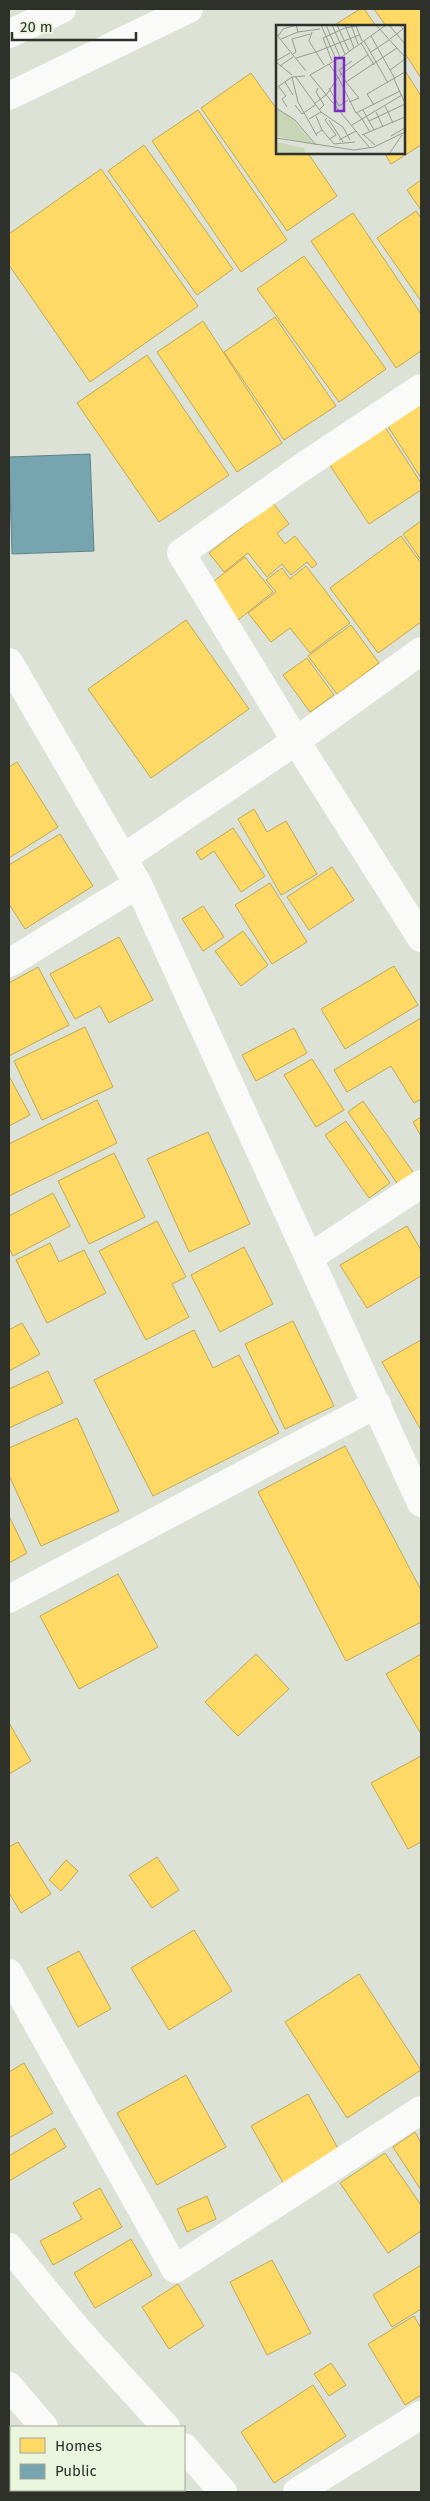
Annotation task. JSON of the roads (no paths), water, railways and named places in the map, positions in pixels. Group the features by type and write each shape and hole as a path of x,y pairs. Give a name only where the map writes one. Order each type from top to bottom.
{"street":[{"path":"9,34 62,9"},
{"path":"9,96 189,9"},
{"path":"421,388 301,468 181,553 296,741 421,938"},
{"path":"123,858 296,741 421,651"},
{"path":"9,662 138,884 421,1503"},
{"path":"9,963 138,884"},
{"path":"310,1257 421,1184"},
{"path":"9,1599 377,1404"},
{"path":"9,1973 175,2269 421,2110"},
{"path":"9,2247 77,2329 165,2426"},
{"path":"9,2386 43,2426"},
{"path":"298,2492 421,2415"},
{"path":"185,2448 223,2492"}]}
